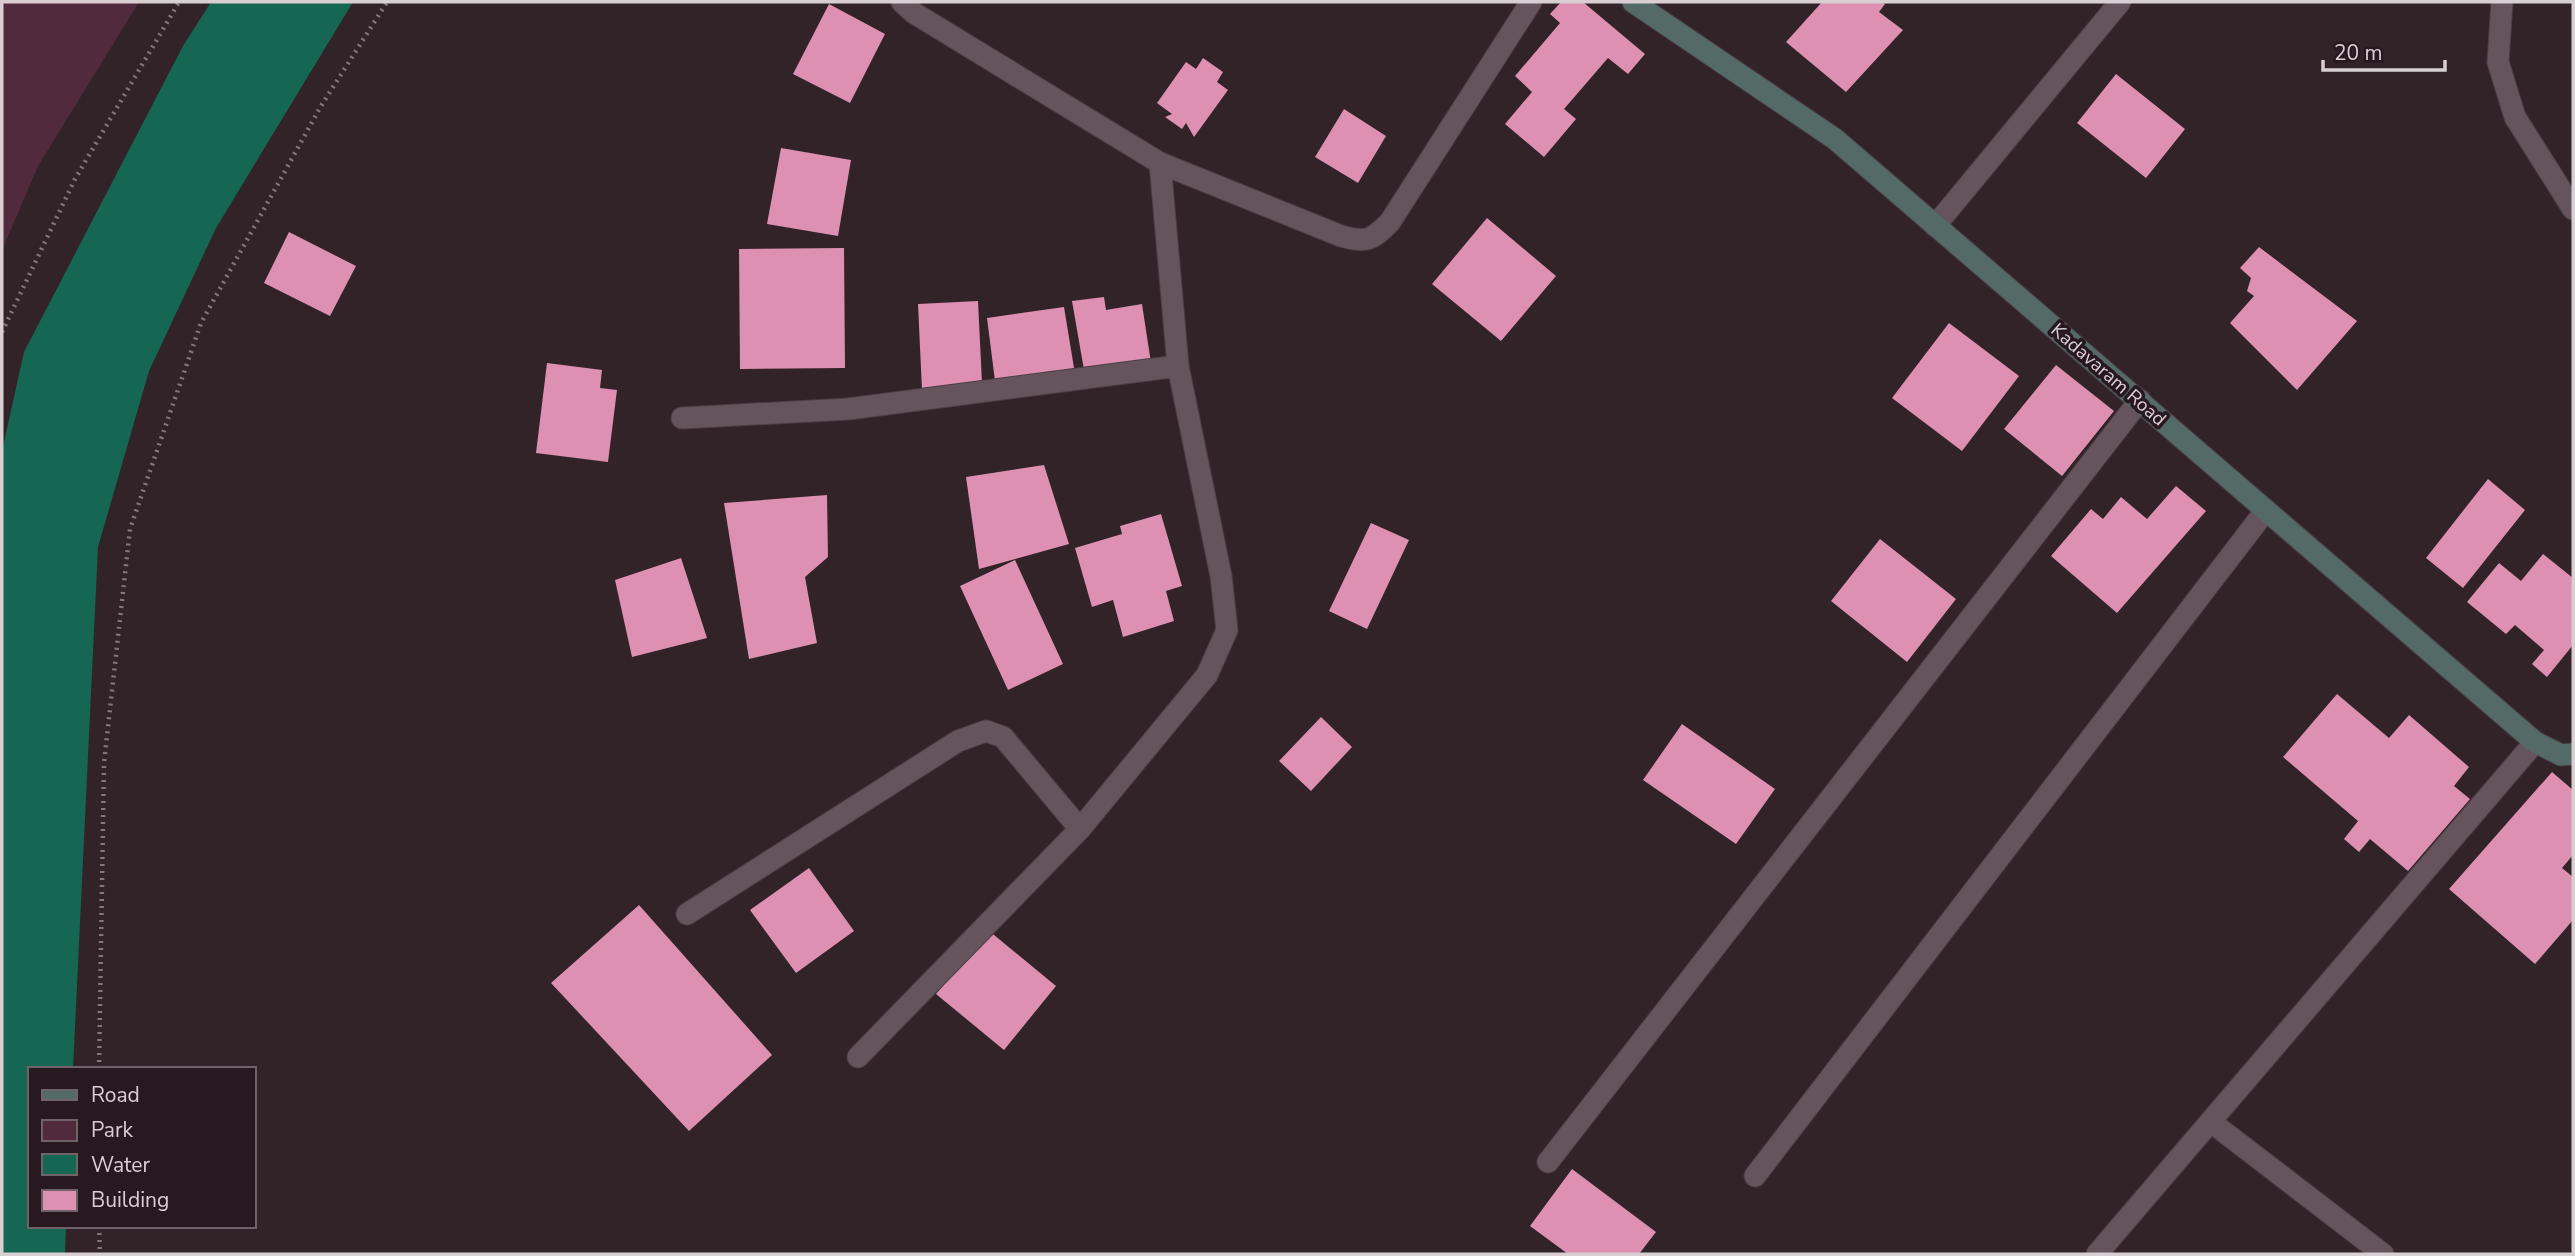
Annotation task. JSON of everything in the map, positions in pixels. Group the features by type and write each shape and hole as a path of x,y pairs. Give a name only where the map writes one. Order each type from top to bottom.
{"main road":[{"name":"Kadavaram Road","path":"1633,2 1835,139 2535,742 2561,755 2573,754"}],"street":[{"path":"902,2 914,13 1160,163 1361,242 1376,236 1390,222 1531,2"},
{"path":"1935,226 2120,2"},
{"path":"2502,2 2498,62 2515,117 2573,209"},
{"path":"858,1057 1080,829 1207,676 1227,630 1221,576 1178,366 1160,163"},
{"path":"682,418 848,409 1178,366"},
{"path":"1548,1162 2140,400"},
{"path":"1755,1176 2266,510"},
{"path":"687,914 958,741 986,732 1003,737 1080,829"},
{"path":"2097,1254 2535,742"},
{"path":"2211,1122 2383,1254"}],"path":[{"path":"2,332 75,179 179,2"},
{"path":"99,1067 104,763 130,529 201,323 321,106 387,2"},
{"path":"99,1228 100,1254"}],"green space":[{"path":"2,2 139,2 38,166 2,250"}],"water":[{"path":"211,2 353,2 216,228 149,371 98,547 73,1067 28,1067 28,1228 66,1228 65,1254 2,1254 2,451 24,352 183,46"}],"building":[{"path":"1561,2 1583,2 1645,54 1628,74 1608,58 1564,109 1576,119 1544,157 1505,124 1532,92 1515,76 1560,23 1550,14"},
{"path":"1822,2 1882,2 1885,4 1879,12 1903,30 1846,92 1786,42"},
{"path":"829,4 885,34 850,103 793,74"},
{"path":"1203,58 1223,72 1217,82 1228,90 1194,137 1186,123 1182,129 1165,117 1172,114 1157,103 1186,62 1196,69"},
{"path":"2116,74 2185,129 2146,178 2077,123"},
{"path":"1344,109 1386,136 1358,183 1315,157"},
{"path":"781,148 851,160 838,236 767,224"},
{"path":"1487,218 1556,276 1501,341 1432,284"},
{"path":"289,232 356,266 330,316 264,283"},
{"path":"2259,247 2357,321 2297,390 2230,323 2254,296 2247,291 2251,278 2240,268"},
{"path":"844,248 845,368 740,369 739,249"},
{"path":"1104,297 1106,310 1142,304 1151,363 1084,370 1072,301"},
{"path":"978,301 982,383 922,390 918,304"},
{"path":"1064,307 1075,374 995,381 987,318"},
{"path":"1949,323 2019,376 1962,451 1892,398"},
{"path":"547,363 602,370 600,388 617,390 608,462 536,453"},
{"path":"2056,365 2114,411 2062,476 2004,429"},
{"path":"1044,465 1069,544 979,569 966,477"},
{"path":"2488,479 2525,510 2463,588 2426,558"},
{"path":"2176,486 2206,511 2117,613 2051,556 2091,509 2103,519 2121,497 2147,519"},
{"path":"827,495 828,557 805,577 817,643 749,659 724,503"},
{"path":"1161,514 1182,586 1166,591 1174,621 1123,637 1113,600 1092,607 1075,548 1122,534 1120,526"},
{"path":"1371,523 1409,540 1367,629 1329,611"},
{"path":"1880,539 1956,599 1907,662 1831,601"},
{"path":"2543,554 2573,578 2573,645 2547,677 2532,664 2544,650 2515,625 2506,634 2467,602 2499,563 2521,581"},
{"path":"681,558 707,638 632,657 615,580"},
{"path":"1015,560 1063,664 1008,690 960,586"},
{"path":"2337,694 2389,738 2409,715 2469,767 2454,786 2470,799 2408,871 2370,839 2359,852 2344,839 2358,821 2283,757"},
{"path":"1321,717 1352,747 1311,791 1279,761"},
{"path":"1682,724 1775,789 1736,844 1643,780"},
{"path":"2552,772 2573,790 2573,855 2562,868 2573,877 2573,920 2535,964 2449,889"},
{"path":"809,868 854,931 796,973 750,910"},
{"path":"639,905 772,1055 689,1131 551,983"},
{"path":"988,930 1056,986 1004,1050 936,994"},
{"path":"1572,1169 1656,1232 1639,1254 1568,1254 1530,1226"}]}
